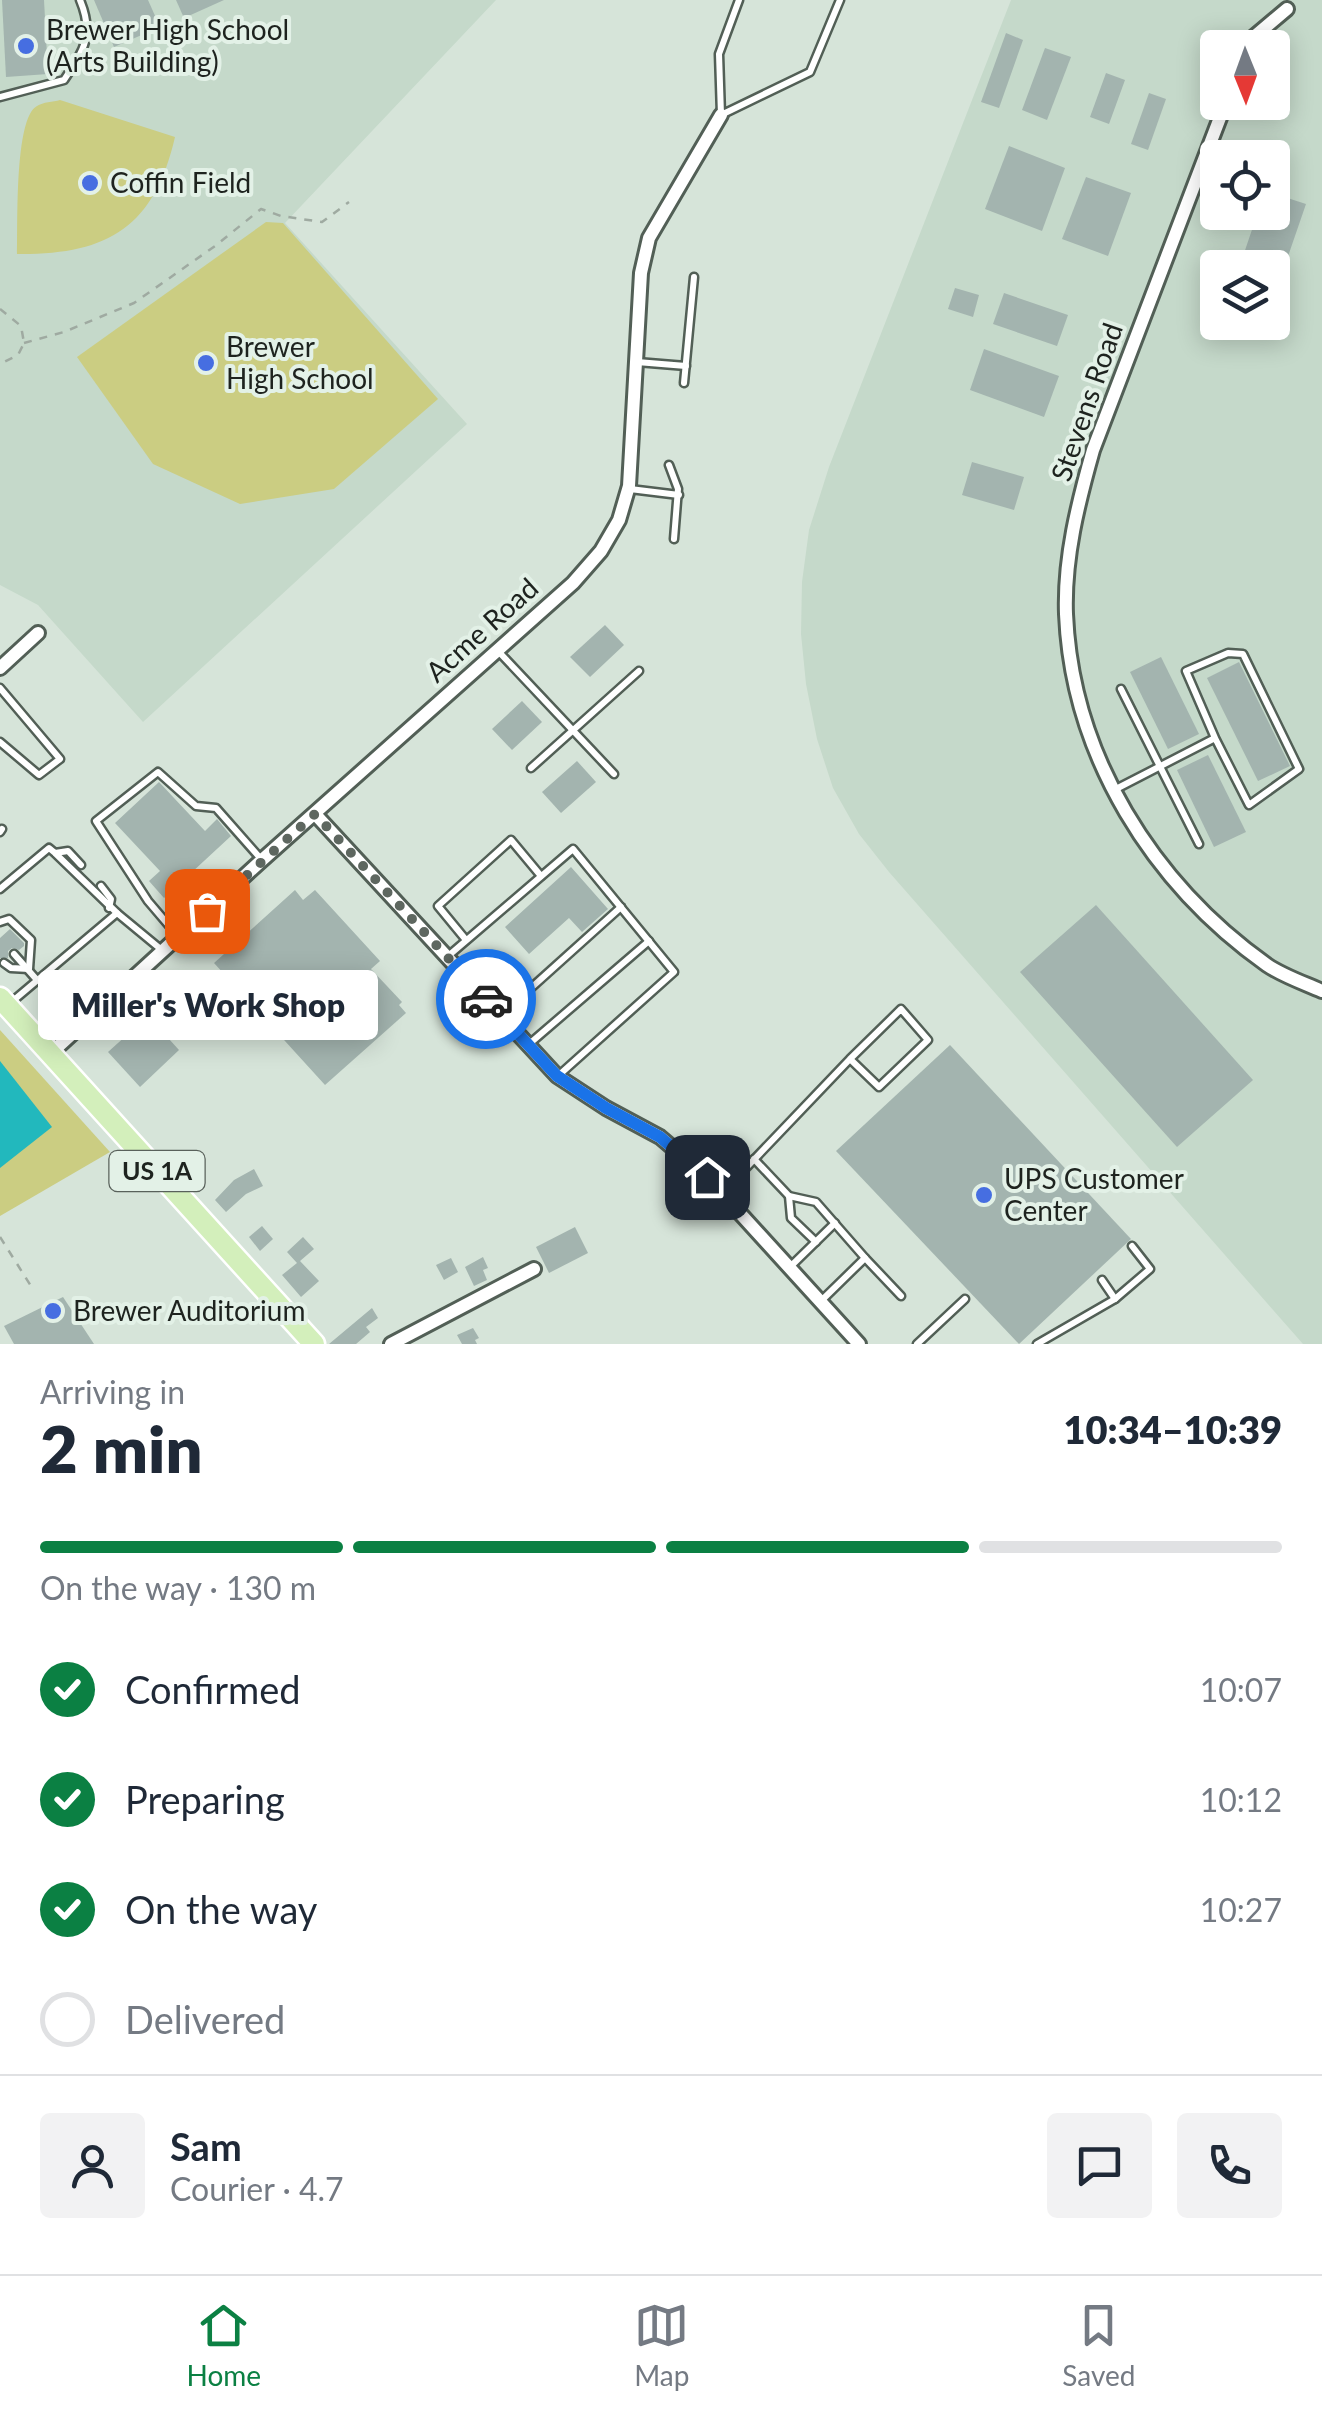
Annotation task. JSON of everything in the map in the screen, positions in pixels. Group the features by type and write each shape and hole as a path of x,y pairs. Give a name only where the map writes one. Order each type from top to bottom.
{"main road":[{"name":"US 1A","path":"3,1002 314,1344"}],"street":[{"path":"1261,30 1284,4"},
{"name":"Acme Road","path":"50,1054 572,584 602,552 619,520 628,489 641,273 649,238 721,115"},
{"name":"Stevens Road","path":"1219,120 1093,450 1079,501 1069,559 1066,614 1071,661 1095,748 1113,791 1149,850 1186,896 1224,930 1270,967 1322,991"},
{"path":"0,668 38,633"},
{"path":"315,814 557,1076 660,1137 707,1177 859,1344"},
{"path":"392,1344 534,1269"}],"lane":[{"path":"0,97 64,80 86,46 80,0"},
{"path":"740,0 719,54 721,115 810,72 840,0"},
{"path":"684,383 694,278"},
{"path":"636,362 686,366"},
{"path":"669,465 679,495 674,539"},
{"path":"628,489 679,495"},
{"path":"498,650 614,774"},
{"path":"1228,653 1243,654 1299,769 1248,804 1216,738 1186,671 1228,653"},
{"path":"530,768 640,671"},
{"path":"0,688 60,758 39,775 0,742"},
{"path":"1121,689 1198,844"},
{"path":"1113,791 1216,738"},
{"path":"179,937 148,902 96,821 158,772 196,806 216,808 262,860"},
{"path":"466,940 438,906 511,840 541,876"},
{"path":"0,889 49,848 109,908 163,951"},
{"path":"448,957 573,849 674,972 557,1076"},
{"path":"55,853 68,852 81,865"},
{"path":"101,886 111,899 109,908"},
{"path":"501,1016 620,907"},
{"path":"3,1002 38,980 117,914"},
{"path":"0,922 9,919 31,940 28,969"},
{"path":"528,1045 649,942"},
{"path":"14,954 38,980"},
{"path":"4,963 11,968 28,969"},
{"path":"722,1194 850,1059 901,1009 928,1040 879,1087 850,1059"},
{"path":"754,1159 789,1196 816,1202 901,1296"},
{"path":"789,1196 792,1218 816,1242"},
{"path":"790,1267 835,1223"},
{"path":"1037,1344 1114,1299 1150,1269 1132,1246"},
{"path":"820,1302 865,1258"},
{"path":"1102,1280 1114,1299"},
{"path":"917,1344 966,1300"}],"path":[{"path":"24,343 64,332 134,303 260,209 322,222 349,202"},
{"path":"0,309 21,326 24,343 18,354 0,364"},
{"path":"0,1237 31,1286"}],"shaded area":[{"name":"Brewer High School","path":"0,0 496,0 285,223 467,424 143,722 38,605 0,585"},
{"path":"1011,0 1322,0 1322,1344 1303,1344 859,834 833,788 817,739 806,684 801,634 802,582 809,530 829,467"}],"green space":[{"name":"Coffin Field","path":"60,100 175,137 154,194 122,230 77,249 17,254 24,130 37,106"},
{"path":"266,222 283,223 438,399 334,489 240,504 153,464 77,357"},
{"path":"0,1030 110,1152 0,1216"}],"water":[{"path":"0,1061 52,1127 0,1168"}],"building":[{"name":"Brewer High School (Arts Building)","path":"2,0 44,0 48,74 6,77"},
{"path":"94,0 148,0 160,27 114,47"},
{"path":"176,0 224,0 184,18"},
{"path":"1006,33 1023,40 999,108 981,102"},
{"path":"1045,48 1071,57 1047,120 1022,110"},
{"path":"1106,73 1125,80 1109,124 1090,117"},
{"path":"1149,93 1166,99 1148,150 1131,144"},
{"path":"1009,146 1065,168 1042,231 985,209"},
{"path":"1086,177 1131,193 1108,256 1062,239"},
{"path":"1290,199 1306,204 1290,250 1245,250 1252,230 1290,230"},
{"path":"955,288 979,295 973,317 948,309"},
{"path":"1004,293 1068,315 1057,346 993,324"},
{"path":"984,349 1059,376 1044,417 970,390"},
{"path":"972,462 1024,477 1014,510 962,495"},
{"path":"605,625 624,645 590,677 570,657"},
{"path":"1161,657 1199,734 1168,749 1130,672"},
{"path":"1239,662 1290,766 1258,781 1207,678"},
{"path":"522,701 542,722 512,750 492,729"},
{"path":"1208,755 1246,832 1214,847 1177,770"},
{"path":"577,761 596,782 561,813 542,792"},
{"path":"159,782 205,831 217,819 231,836 164,898 149,881 160,871 115,823"},
{"path":"571,867 608,909 582,932 569,918 529,954 505,927"},
{"path":"295,890 303,900 315,890 380,961 371,969 402,1002 399,1005 406,1013 325,1085 214,963"},
{"path":"1096,905 1253,1080 1177,1147 1020,972"},
{"path":"10,929 24,946 8,951 8,958 0,958 0,938"},
{"path":"148,1016 179,1050 140,1087 108,1052"},
{"name":"UPS Customer Center","path":"950,1045 1131,1239 1019,1344 836,1151"},
{"path":"254,1169 263,1186 246,1194 226,1212 215,1200 234,1180"},
{"path":"262,1226 273,1239 260,1251 249,1237"},
{"path":"575,1227 588,1253 549,1273 536,1247"},
{"path":"303,1237 314,1249 300,1261 319,1281 301,1297 282,1275 297,1263 287,1252"},
{"path":"483,1257 488,1268 483,1270 487,1280 474,1286 465,1267"},
{"path":"451,1258 458,1272 444,1280 436,1265"},
{"name":"Brewer Auditorium","path":"63,1297 94,1344 14,1344 4,1326"},
{"path":"372,1308 378,1318 366,1327 370,1332 356,1344 329,1344"},
{"path":"473,1328 479,1338 475,1340 477,1344 462,1344 457,1335"}],"way so far":[{"path":"207,911 315,814 486,999"}],"place":[{"name":"Brewer High School (Arts Building)","path":"26,46"},
{"name":"Coffin Field","path":"90,183"},
{"name":"Brewer High School","path":"206,363"},
{"name":"Miller's Work Shop","path":"207,911"},
{"name":"UPS Customer Center","path":"984,1195"},
{"name":"Brewer Auditorium","path":"53,1311"}],"route":[{"path":"486,999 557,1076 660,1137 707,1177"}]}
